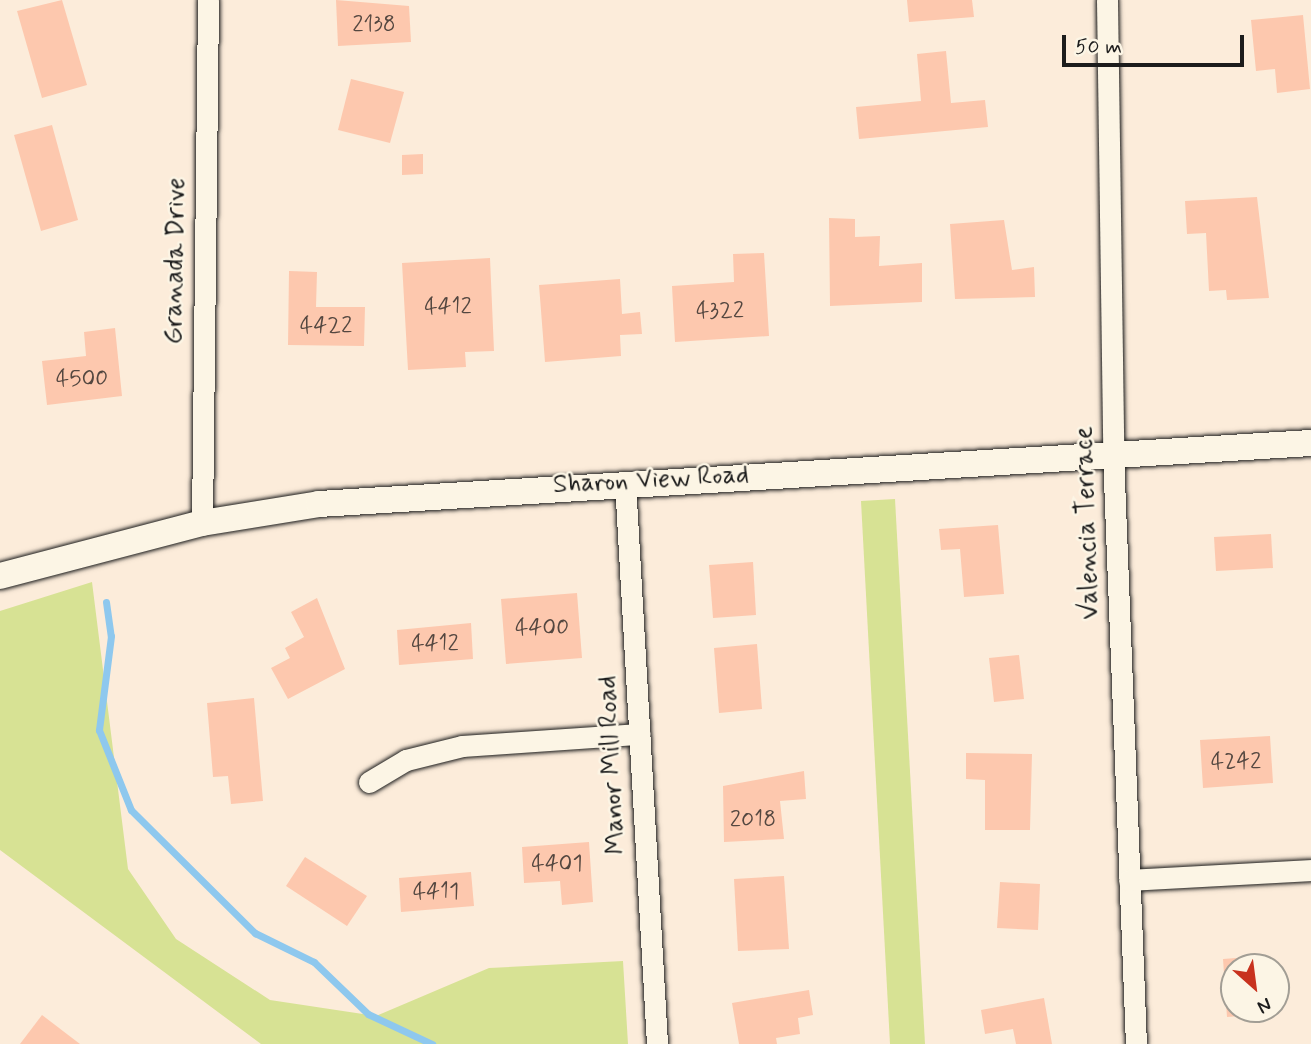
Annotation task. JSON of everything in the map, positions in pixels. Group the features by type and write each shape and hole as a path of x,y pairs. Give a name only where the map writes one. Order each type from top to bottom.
{"street":[{"name":"Granada Drive","path":"202,523 208,0"},
{"name":"Valencia Terrace","path":"1107,0 1114,454 1136,1044"},
{"name":"Sharon View Road","path":"0,576 202,523 319,504 625,482 1311,443"},
{"name":"Manor Mill Road","path":"625,482 657,1044"},
{"path":"369,782 406,760 462,746 640,734"},
{"path":"1129,880 1311,870"}],"green space":[{"path":"895,499 925,1044 890,1044 861,501"},
{"path":"92,582 128,869 176,939 270,1000 376,1016 489,968 623,961 628,1044 261,1044 0,850 0,611"}],"building":[{"path":"62,0 87,85 42,98 17,11"},
{"path":"336,0 409,6 411,42 338,46"},
{"path":"907,0 972,0 974,17 909,22"},
{"path":"1303,15 1310,89 1277,93 1275,69 1256,71 1251,20"},
{"path":"946,51 951,103 985,100 988,127 859,139 856,107 921,101 917,54"},
{"path":"351,79 404,92 390,143 338,130"},
{"path":"52,125 78,220 41,231 14,135"},
{"path":"423,154 423,174 402,175 402,155"},
{"path":"1257,197 1269,298 1227,300 1226,290 1209,291 1206,233 1187,234 1185,201"},
{"path":"829,218 855,219 855,237 880,236 879,266 922,263 922,302 830,306"},
{"path":"1004,220 1012,270 1034,267 1035,297 955,299 950,224"},
{"path":"764,253 769,336 675,342 672,286 734,282 733,254"},
{"path":"490,258 494,351 465,352 466,367 408,370 402,263"},
{"path":"289,271 317,272 316,307 365,307 364,346 288,345"},
{"path":"620,279 622,314 640,312 642,334 620,335 621,356 545,362 539,285"},
{"path":"115,328 122,396 47,405 42,361 86,356 84,332"},
{"path":"998,525 1004,594 964,597 960,549 941,550 939,529"},
{"path":"1271,534 1273,568 1216,571 1214,537"},
{"path":"753,562 756,615 713,618 709,565"},
{"path":"577,593 582,658 506,664 501,599"},
{"path":"317,598 345,669 288,699 271,668 290,658 285,648 304,637 291,612"},
{"path":"471,623 473,659 399,665 397,630"},
{"path":"757,644 762,709 719,713 714,648"},
{"path":"1019,655 1024,699 994,702 989,658"},
{"path":"254,698 263,801 231,804 228,776 213,777 207,703"},
{"path":"1270,736 1273,783 1203,788 1200,740"},
{"path":"966,753 1032,754 1030,830 985,830 985,780 966,779"},
{"path":"804,771 806,799 780,801 784,839 724,842 723,786"},
{"path":"589,842 593,902 562,905 560,881 524,883 522,847"},
{"path":"305,857 367,896 347,926 286,886"},
{"path":"471,872 474,906 401,912 399,878"},
{"path":"784,876 789,949 738,951 734,879"},
{"path":"1000,882 1040,884 1038,930 997,928"},
{"path":"809,990 813,1015 798,1018 800,1034 776,1038 777,1044 739,1044 732,1003"},
{"path":"1044,998 1052,1044 1016,1044 1013,1029 985,1034 981,1010"},
{"path":"42,1015 80,1044 20,1044"}],"waterway":[{"path":"106,602 111,636 99,730 131,810 255,933 314,962 368,1014 432,1044"}]}
